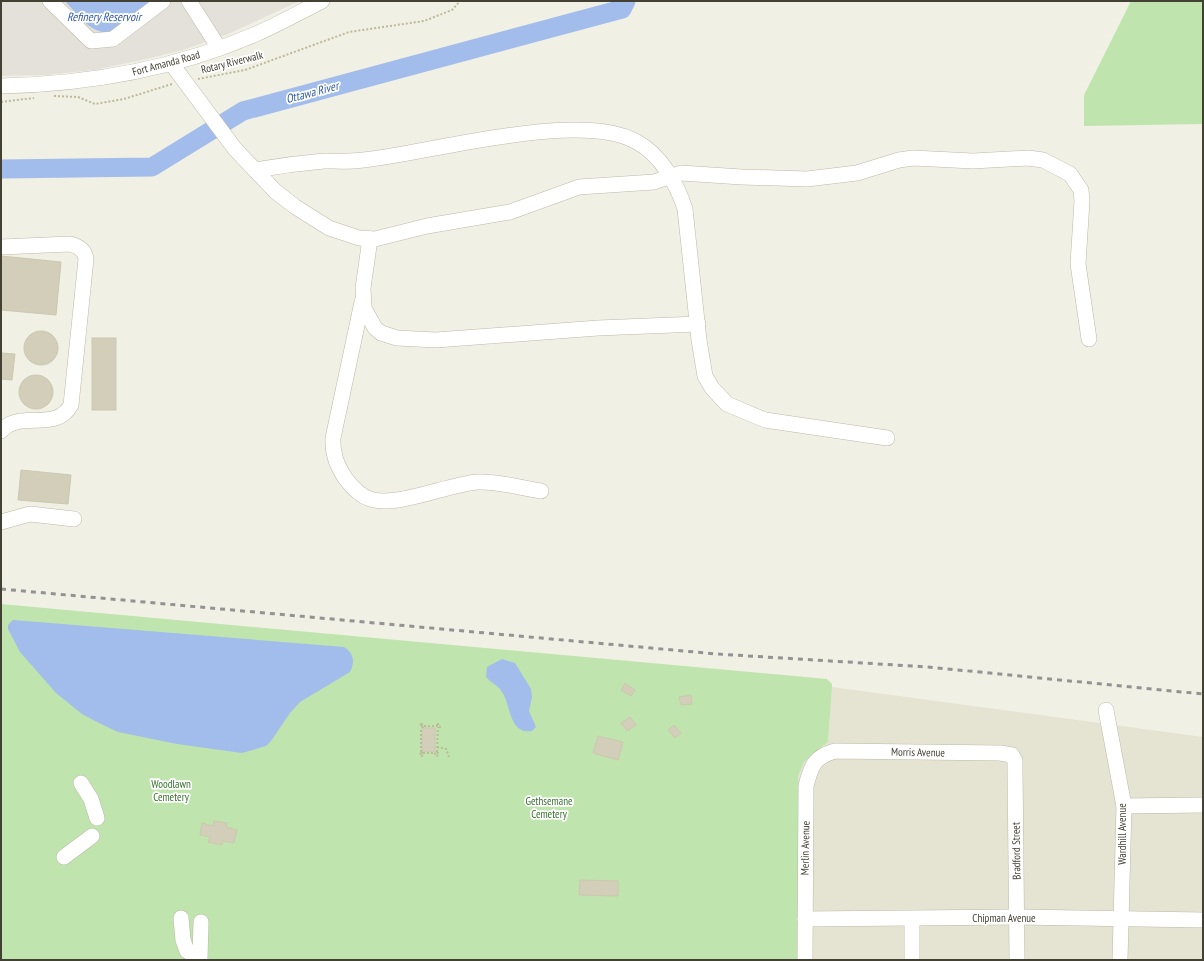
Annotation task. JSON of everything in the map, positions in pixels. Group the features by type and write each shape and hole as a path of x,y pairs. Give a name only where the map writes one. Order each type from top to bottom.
{"street":[{"path":"50,1 91,41 113,39 162,1"},
{"path":"189,1 219,48"},
{"name":"Fort Amanda Road","path":"1,86 60,84 101,78 171,63 257,34 322,1"},
{"path":"171,63 236,149 275,191 294,206 329,228 347,235 370,239 390,236 427,226 510,212 579,187 654,182 681,173 807,179 829,178 857,173 899,160 913,158 972,161 1028,158 1043,160 1070,174 1081,190 1082,201 1078,264 1089,339"},
{"path":"255,170 294,164 362,160 512,136 583,130 602,131 637,141 662,165 680,194 685,209 705,376 712,388 727,404 765,420 887,438"},
{"path":"370,239 363,299 332,438 332,446 337,465 349,483 366,497 381,500 396,500 478,482 541,491"},
{"path":"1,247 70,244 80,248 86,259 70,405 67,412 55,419 12,422 1,431"},
{"path":"363,299 368,319 381,333 396,338 414,340 436,340 598,328 698,324"},
{"path":"1,522 30,514 74,519"},
{"name":"Wardhill Avenue","path":"1106,710 1124,806 1120,960"},
{"name":"Morris Avenue","path":"835,750 1000,753"},
{"name":"Merlin Avenue","path":"805,960 806,786 812,767 818,757 835,750"},
{"name":"Bradford Street","path":"1000,753 1012,755 1015,761 1017,960"},
{"path":"81,783 91,799 97,818"},
{"path":"1124,806 1203,806"},
{"path":"64,857 92,836"},
{"name":"Chipman Avenue","path":"805,919 1017,917 1203,920"},
{"path":"181,918 183,940 187,951 200,958 202,922"},
{"path":"912,919 912,960"}],"path":[{"name":"Rotary Riverwalk","path":"52,96 78,97 95,104 124,99 162,86 245,70 349,32 424,21 452,10 460,1"},
{"path":"1,102 37,98"},
{"path":"422,727 437,727 437,747 436,753 422,753 422,727"},
{"path":"437,747 446,749 449,757"}],"shaded area":[{"path":"1,1 300,1 228,34 183,50 94,70 46,75 1,76"},
{"path":"832,687 1203,737 1203,960 799,960 798,775 804,762 828,742"}],"green space":[{"path":"1131,1 1203,1 1203,124 1084,126 1084,95"},
{"path":"1,604 827,679 832,684 828,742 804,762 798,776 799,960 1,960"}],"water":[{"name":"Refinery Reservoir","path":"65,1 149,1 145,7 108,33 101,32 89,26"},
{"path":"13,620 344,647 352,655 353,665 350,672 300,702 266,746 242,753 177,744 118,732 82,714 56,693 20,652 8,629 8,625"},
{"path":"502,659 515,663 531,689 532,697 529,711 536,727 532,731 524,731 515,724 502,692 486,677 487,667"}],"building":[{"path":"1,256 61,262 56,315 1,310"},
{"path":"44,331 53,336 57,341 57,355 53,360 48,364 38,365 34,364 25,355 24,345 25,341 34,332"},
{"path":"92,338 116,338 116,410 92,410"},
{"path":"1,353 15,354 12,380 1,379"},
{"path":"39,375 48,380 52,385 52,399 48,404 43,408 33,409 29,408 20,399 19,389 20,385 29,376"},
{"path":"21,470 71,475 68,504 18,500"},
{"path":"625,683 635,690 631,696 621,690"},
{"path":"691,695 692,704 681,705 679,697"},
{"path":"630,717 636,725 627,731 621,723"},
{"path":"674,725 681,733 675,738 668,730"},
{"path":"422,728 435,728 435,752 422,751"},
{"path":"598,736 623,742 618,760 593,753"},
{"path":"214,821 227,823 226,827 237,830 234,843 223,841 222,845 208,842 210,837 200,835 202,823 213,826"},
{"path":"580,880 618,881 618,896 579,895"}],"waterway":[{"name":"Ottawa River","path":"1,169 152,167 243,111 622,9 626,1"}],"railway":[{"path":"1,589 717,654 928,667 1203,694"}],"park label":[{"name":"Woodlawn Cemetery","path":"171,790"},
{"name":"Gethsemane Cemetery","path":"549,807"}]}
